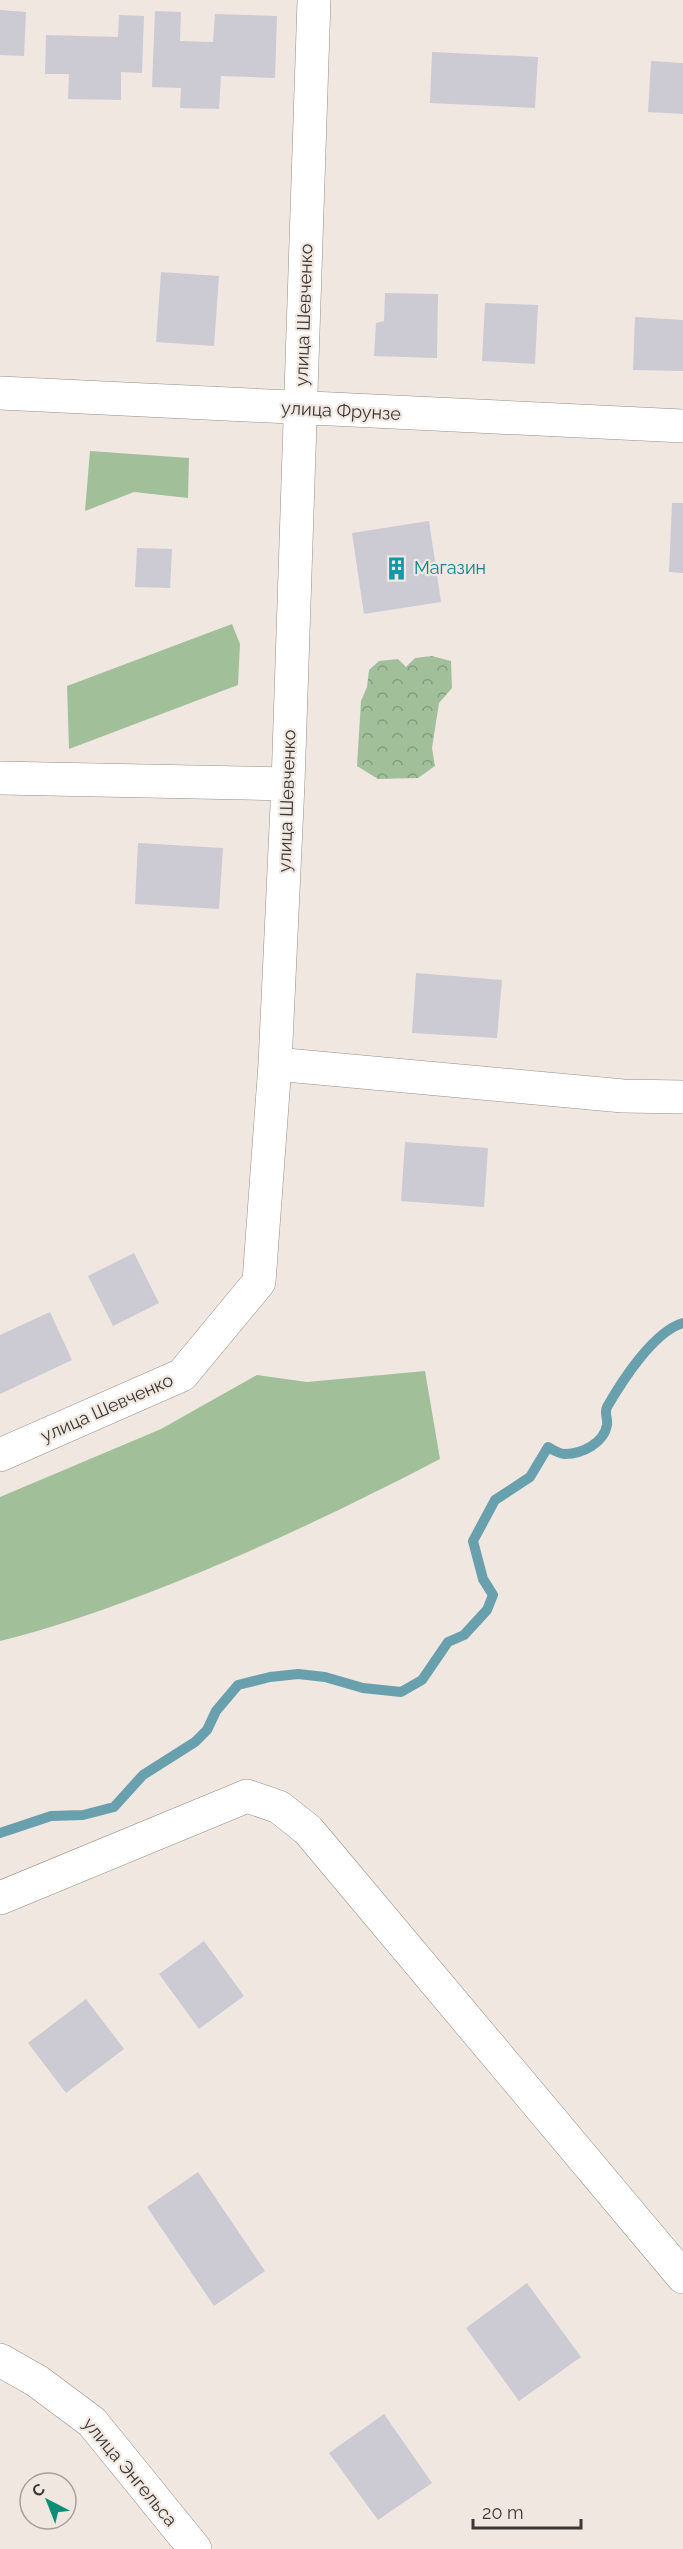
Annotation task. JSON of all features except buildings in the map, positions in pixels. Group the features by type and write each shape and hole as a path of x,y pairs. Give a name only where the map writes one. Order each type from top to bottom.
{"street":[{"name":"улица Шевченко","path":"0,1455 182,1374 260,1282 276,1064 288,784 314,0"},
{"name":"улица Фрунзе","path":"0,393 683,426"},
{"path":"0,778 288,784"},
{"path":"276,1064 623,1096 683,1096"},
{"path":"0,1898 247,1796 279,1807 308,1830 683,2277"},
{"name":"улица Энгельса","path":"0,2360 37,2381 92,2422 195,2549"}],"green space":[{"path":"90,451 189,458 188,498 134,492 85,511"},
{"path":"232,624 240,644 238,685 69,749 67,686"},
{"path":"432,656 451,661 452,688 439,703 432,748 435,766 418,778 378,779 357,766 361,701 367,687 369,670 379,661 398,659 406,667 415,658"},
{"path":"425,1371 440,1459 368,1496 223,1563 130,1600 0,1641 0,1497 161,1429 257,1375 307,1382"}],"waterway":[{"path":"0,1833 51,1816 83,1815 114,1807 143,1775 195,1742 207,1730 216,1711 238,1685 270,1677 298,1674 325,1677 363,1688 401,1692 422,1680 448,1642 464,1635 487,1610 493,1595 483,1579 473,1541 495,1500 530,1477 548,1447 565,1454 585,1450 597,1442 607,1425 607,1407 630,1371 661,1336 683,1323"}],"place":[{"name":"Магазин","path":"396,568"}]}
